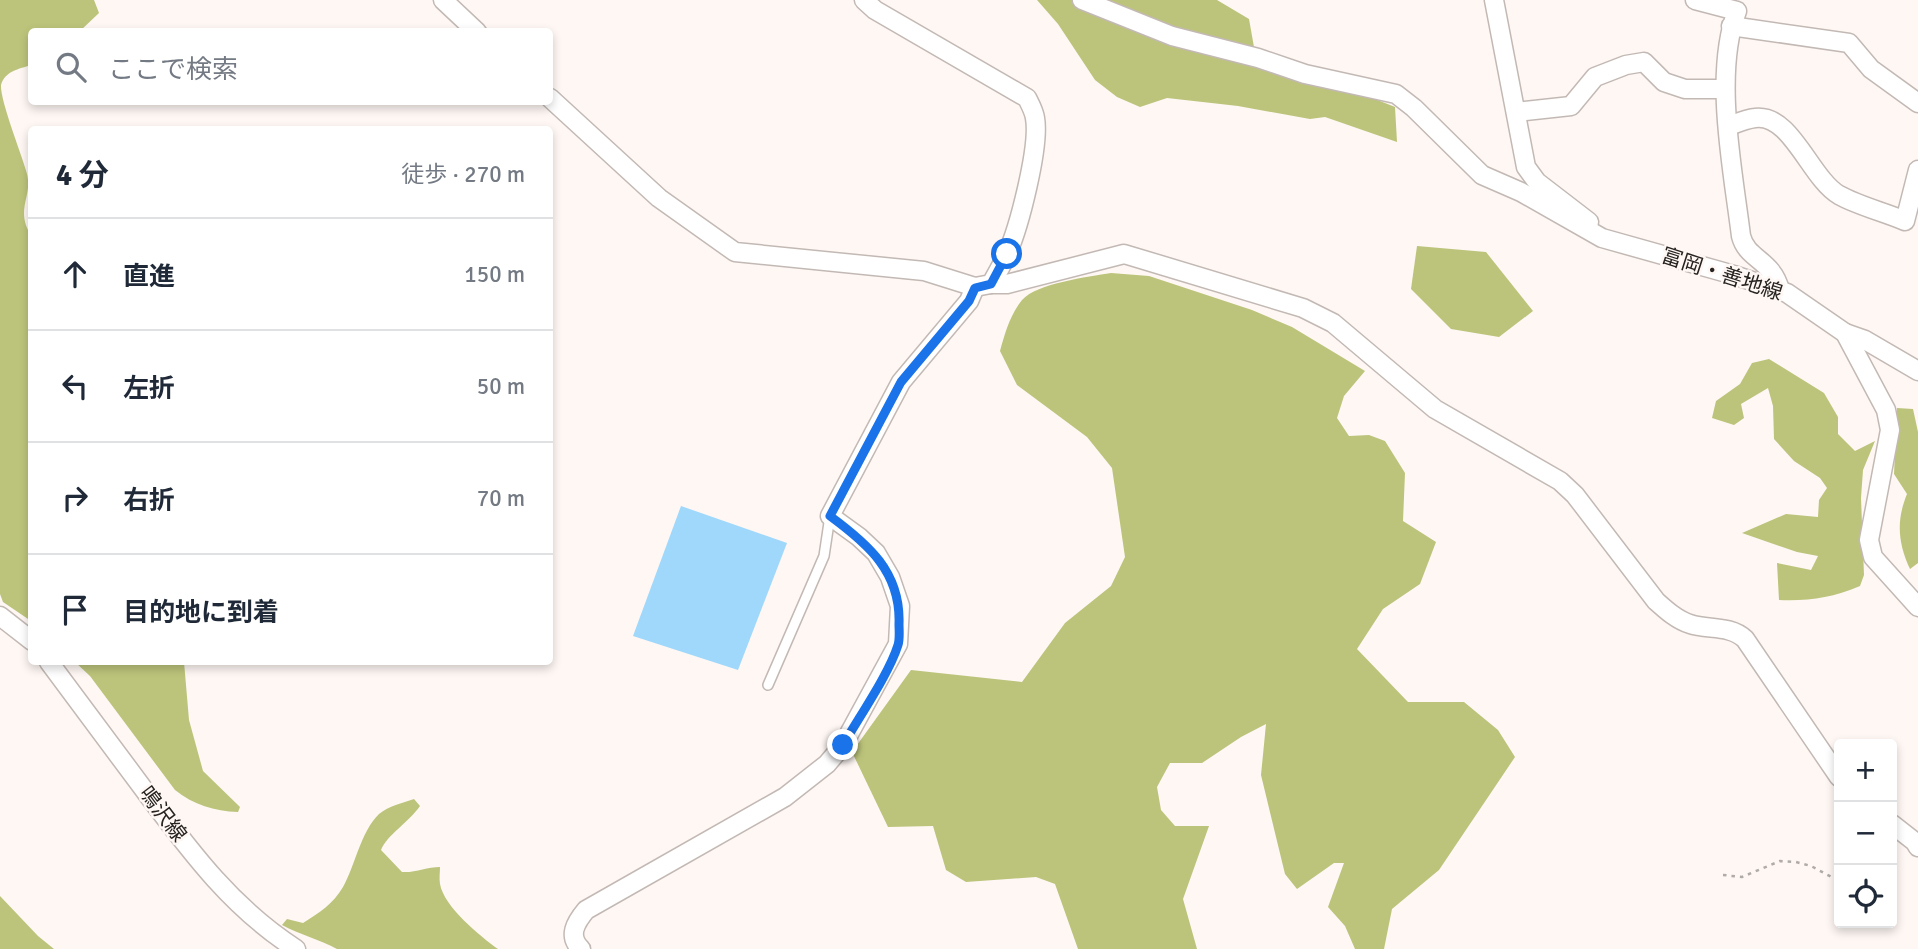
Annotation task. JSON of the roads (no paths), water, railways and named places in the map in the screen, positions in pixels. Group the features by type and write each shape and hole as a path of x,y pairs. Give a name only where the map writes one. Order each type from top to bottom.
{"street":[{"path":"443,0 473,28"},
{"path":"581,949 573,935 575,923 586,911 785,797 827,764 843,745 898,644 900,606 890,577 876,553 830,516 901,382 1007,254 1029,174 1035,118 1027,98 875,10 864,0"},
{"name":"富岡・善地線","path":"1082,0 1172,36 1258,58 1305,74 1396,94 1414,108 1482,175 1521,192 1602,238 1780,290 1845,332 1886,410 1890,430 1869,540 1874,557 1918,607"},
{"path":"1494,0 1526,167 1537,182 1587,219 1602,238"},
{"path":"1695,0 1737,11 1731,26 1725,89 1744,245 1775,273 1780,290"},
{"path":"1731,26 1849,43 1871,69 1918,103"},
{"path":"1516,112 1571,106 1595,77 1626,65 1644,62 1664,82 1685,89 1725,89"},
{"path":"553,100 659,198 735,252 924,271 983,286 1007,284 1124,254 1303,308 1332,323 1435,408 1560,481 1575,495 1656,601 1666,610 1687,623 1739,634 1745,639 1834,770"},
{"path":"1729,126 1756,118 1775,121 1824,183 1839,195 1905,221 1918,170"},
{"path":"1845,332 1918,371"},
{"path":"0,616 28,638"},
{"name":"鳴沢線","path":"50,665 199,863 223,890 262,925 296,949"},
{"path":"1897,828 1918,847"}],"lane":[{"path":"768,685 824,556 830,516"}],"water":[{"path":"681,506 787,543 738,670 633,636"}]}
